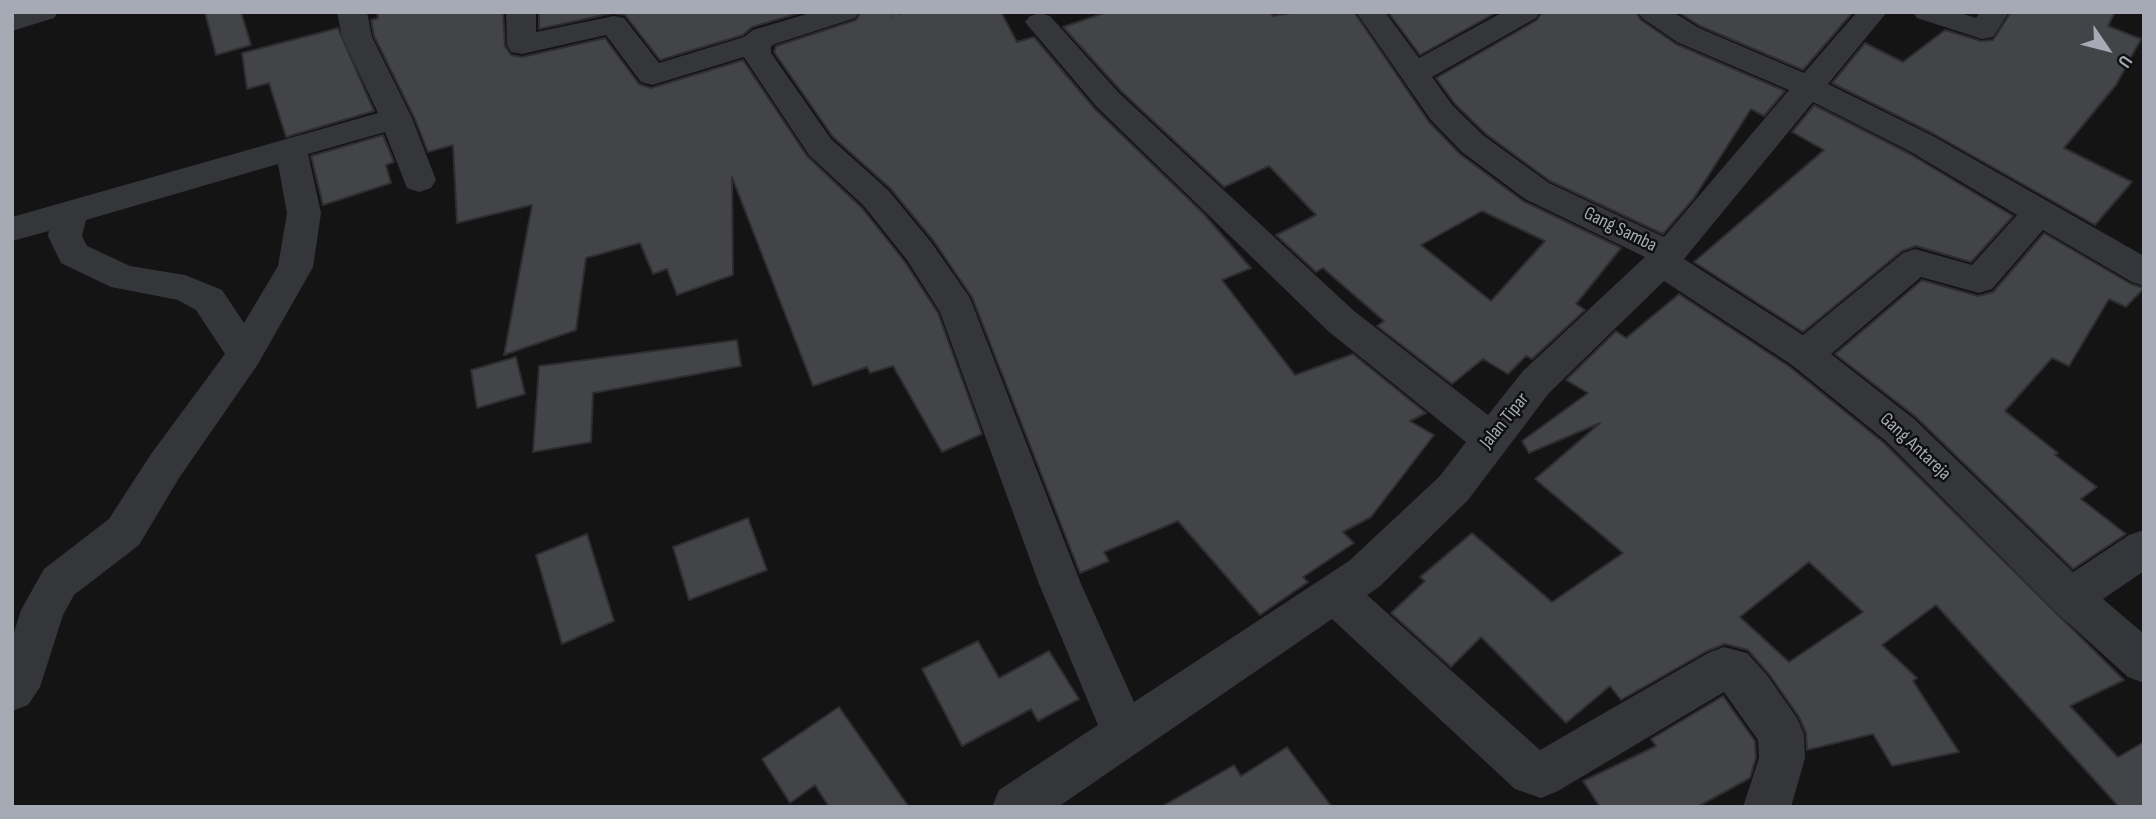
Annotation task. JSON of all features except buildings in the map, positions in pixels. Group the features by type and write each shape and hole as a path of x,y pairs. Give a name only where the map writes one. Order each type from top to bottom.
{"street":[{"path":"12,22 44,12"},
{"path":"352,12 361,48 396,118 419,180"},
{"path":"521,12 522,45 571,32 614,25 652,75 755,44 764,37 845,12"},
{"name":"Gang Samba","path":"1370,12 1442,113 1473,144 1511,174 1665,258"},
{"path":"1413,74 1526,12"},
{"path":"1652,12 1688,35 1809,87 1922,144 2144,273"},
{"name":"Jalan Tipar","path":"1016,807 1070,792 1125,734 1364,574 1454,488 1536,382 1665,258 1873,12"},
{"path":"1927,12 1982,30 1995,12"},
{"path":"1047,16 1108,100 1332,312 1490,439"},
{"path":"755,44 756,53 820,147 876,198 919,251 957,308 1060,584 1125,734"},
{"path":"12,229 396,118"},
{"path":"12,690 24,672 43,610 59,582 124,532 165,466 245,354 295,267 304,213 291,149"},
{"path":"1805,355 1915,262 1979,280 2039,212"},
{"path":"70,214 65,236 73,254 124,278 185,288 209,300 245,354"},
{"name":"Gang Antareja","path":"1665,258 1805,355 1900,430 2070,597 2144,662"},
{"path":"2070,597 2144,548"},
{"path":"1335,594 1521,764 1532,773 1541,775 1724,668 1731,668 1751,690 1781,734 1782,758 1767,807"}],"path":[{"path":"891,17 906,12"}]}
